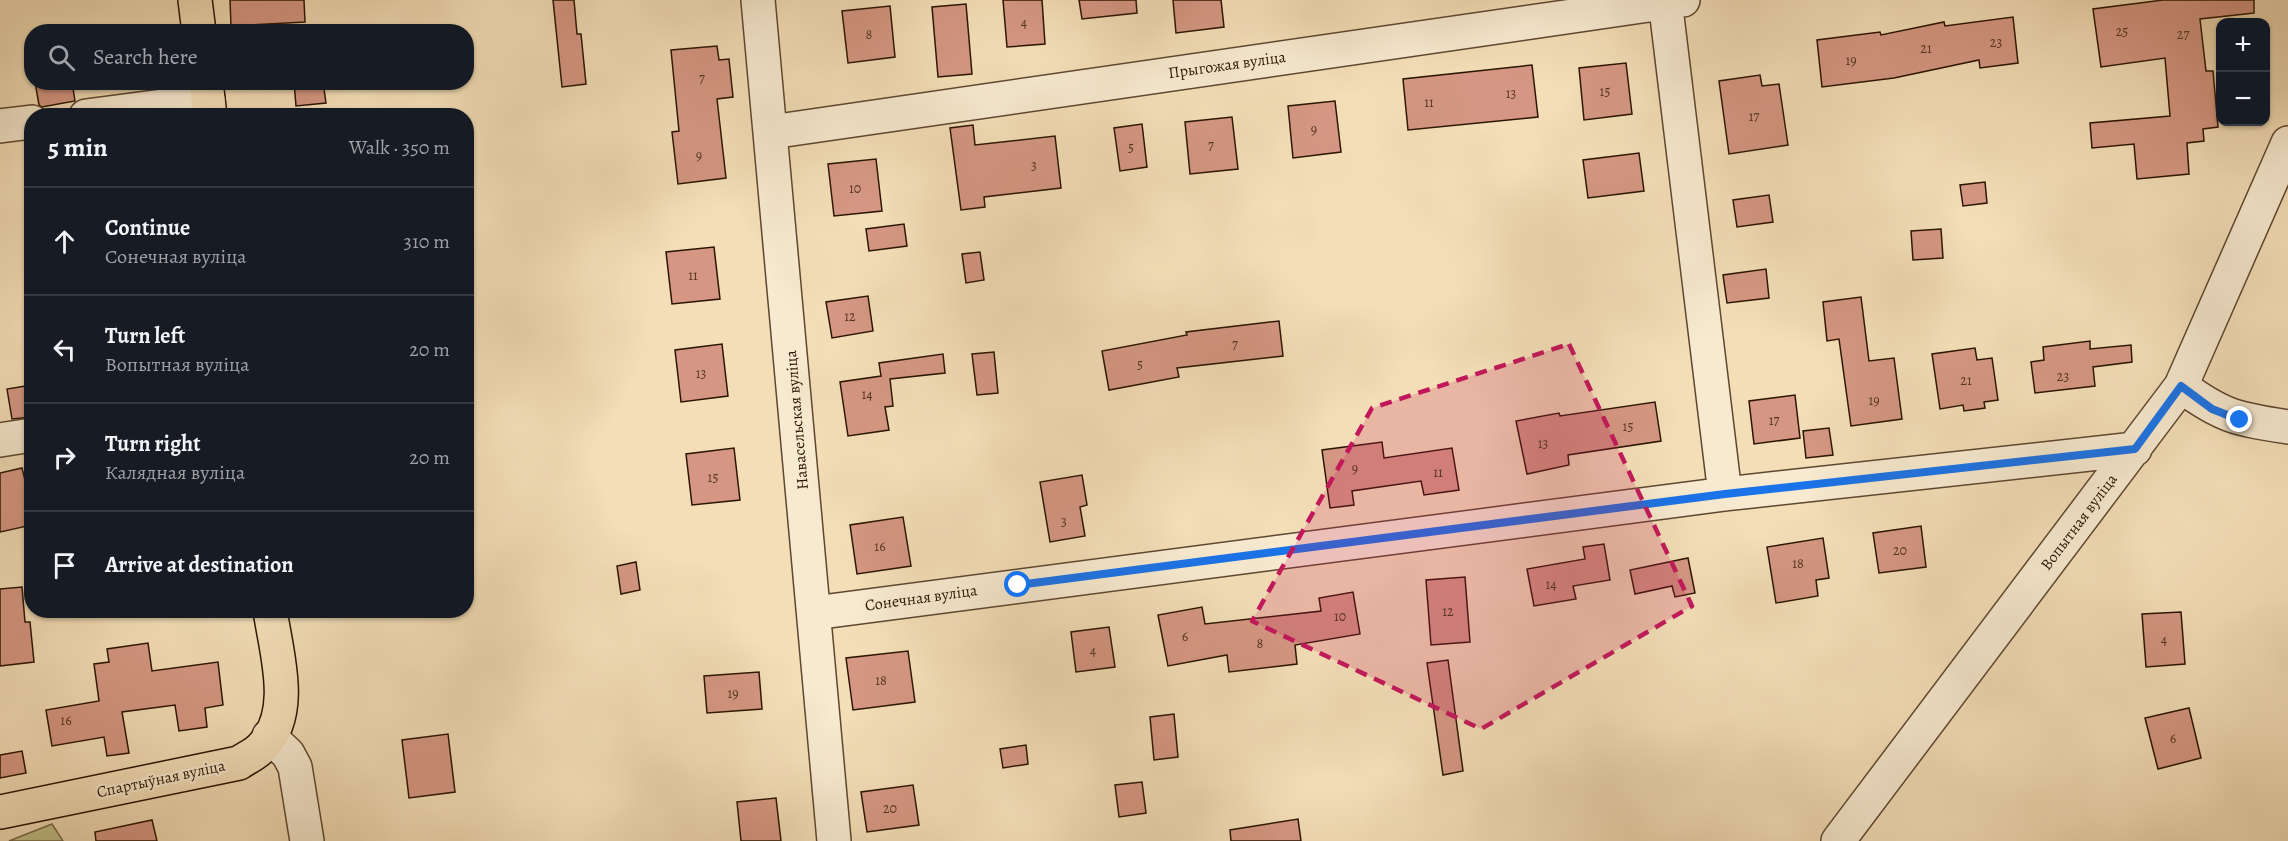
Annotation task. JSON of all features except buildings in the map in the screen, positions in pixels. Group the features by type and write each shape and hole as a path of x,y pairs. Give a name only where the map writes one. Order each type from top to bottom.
{"main road":[{"path":"195,0 198,24"},
{"name":"Спартыўная вуліца","path":"0,812 239,763 263,747 275,726 282,696 271,618"}],"street":[{"name":"Навасельская вуліца","path":"758,0 834,841"},
{"name":"Прыгожая вуліца","path":"771,132 1671,1"},
{"path":"1671,1 1725,494"},
{"path":"143,108 208,99"},
{"path":"0,126 24,123"},
{"name":"Вопытная вуліца","path":"1838,841 2181,386 2288,143"},
{"path":"2181,386 2222,413 2240,420 2288,427"},
{"path":"0,440 24,436"},
{"name":"Сонечная вуліца","path":"814,613 1725,494 2135,449"},
{"path":"269,736 288,754 295,767 308,841"}],"highlighted area":[{"path":"1569,344 1692,606 1481,729 1252,621 1372,408"}],"green space":[{"path":"52,824 63,841 9,841"}],"route":[{"path":"1018,585 1725,494 2135,449 2181,386 2212,409 2240,420"}]}
